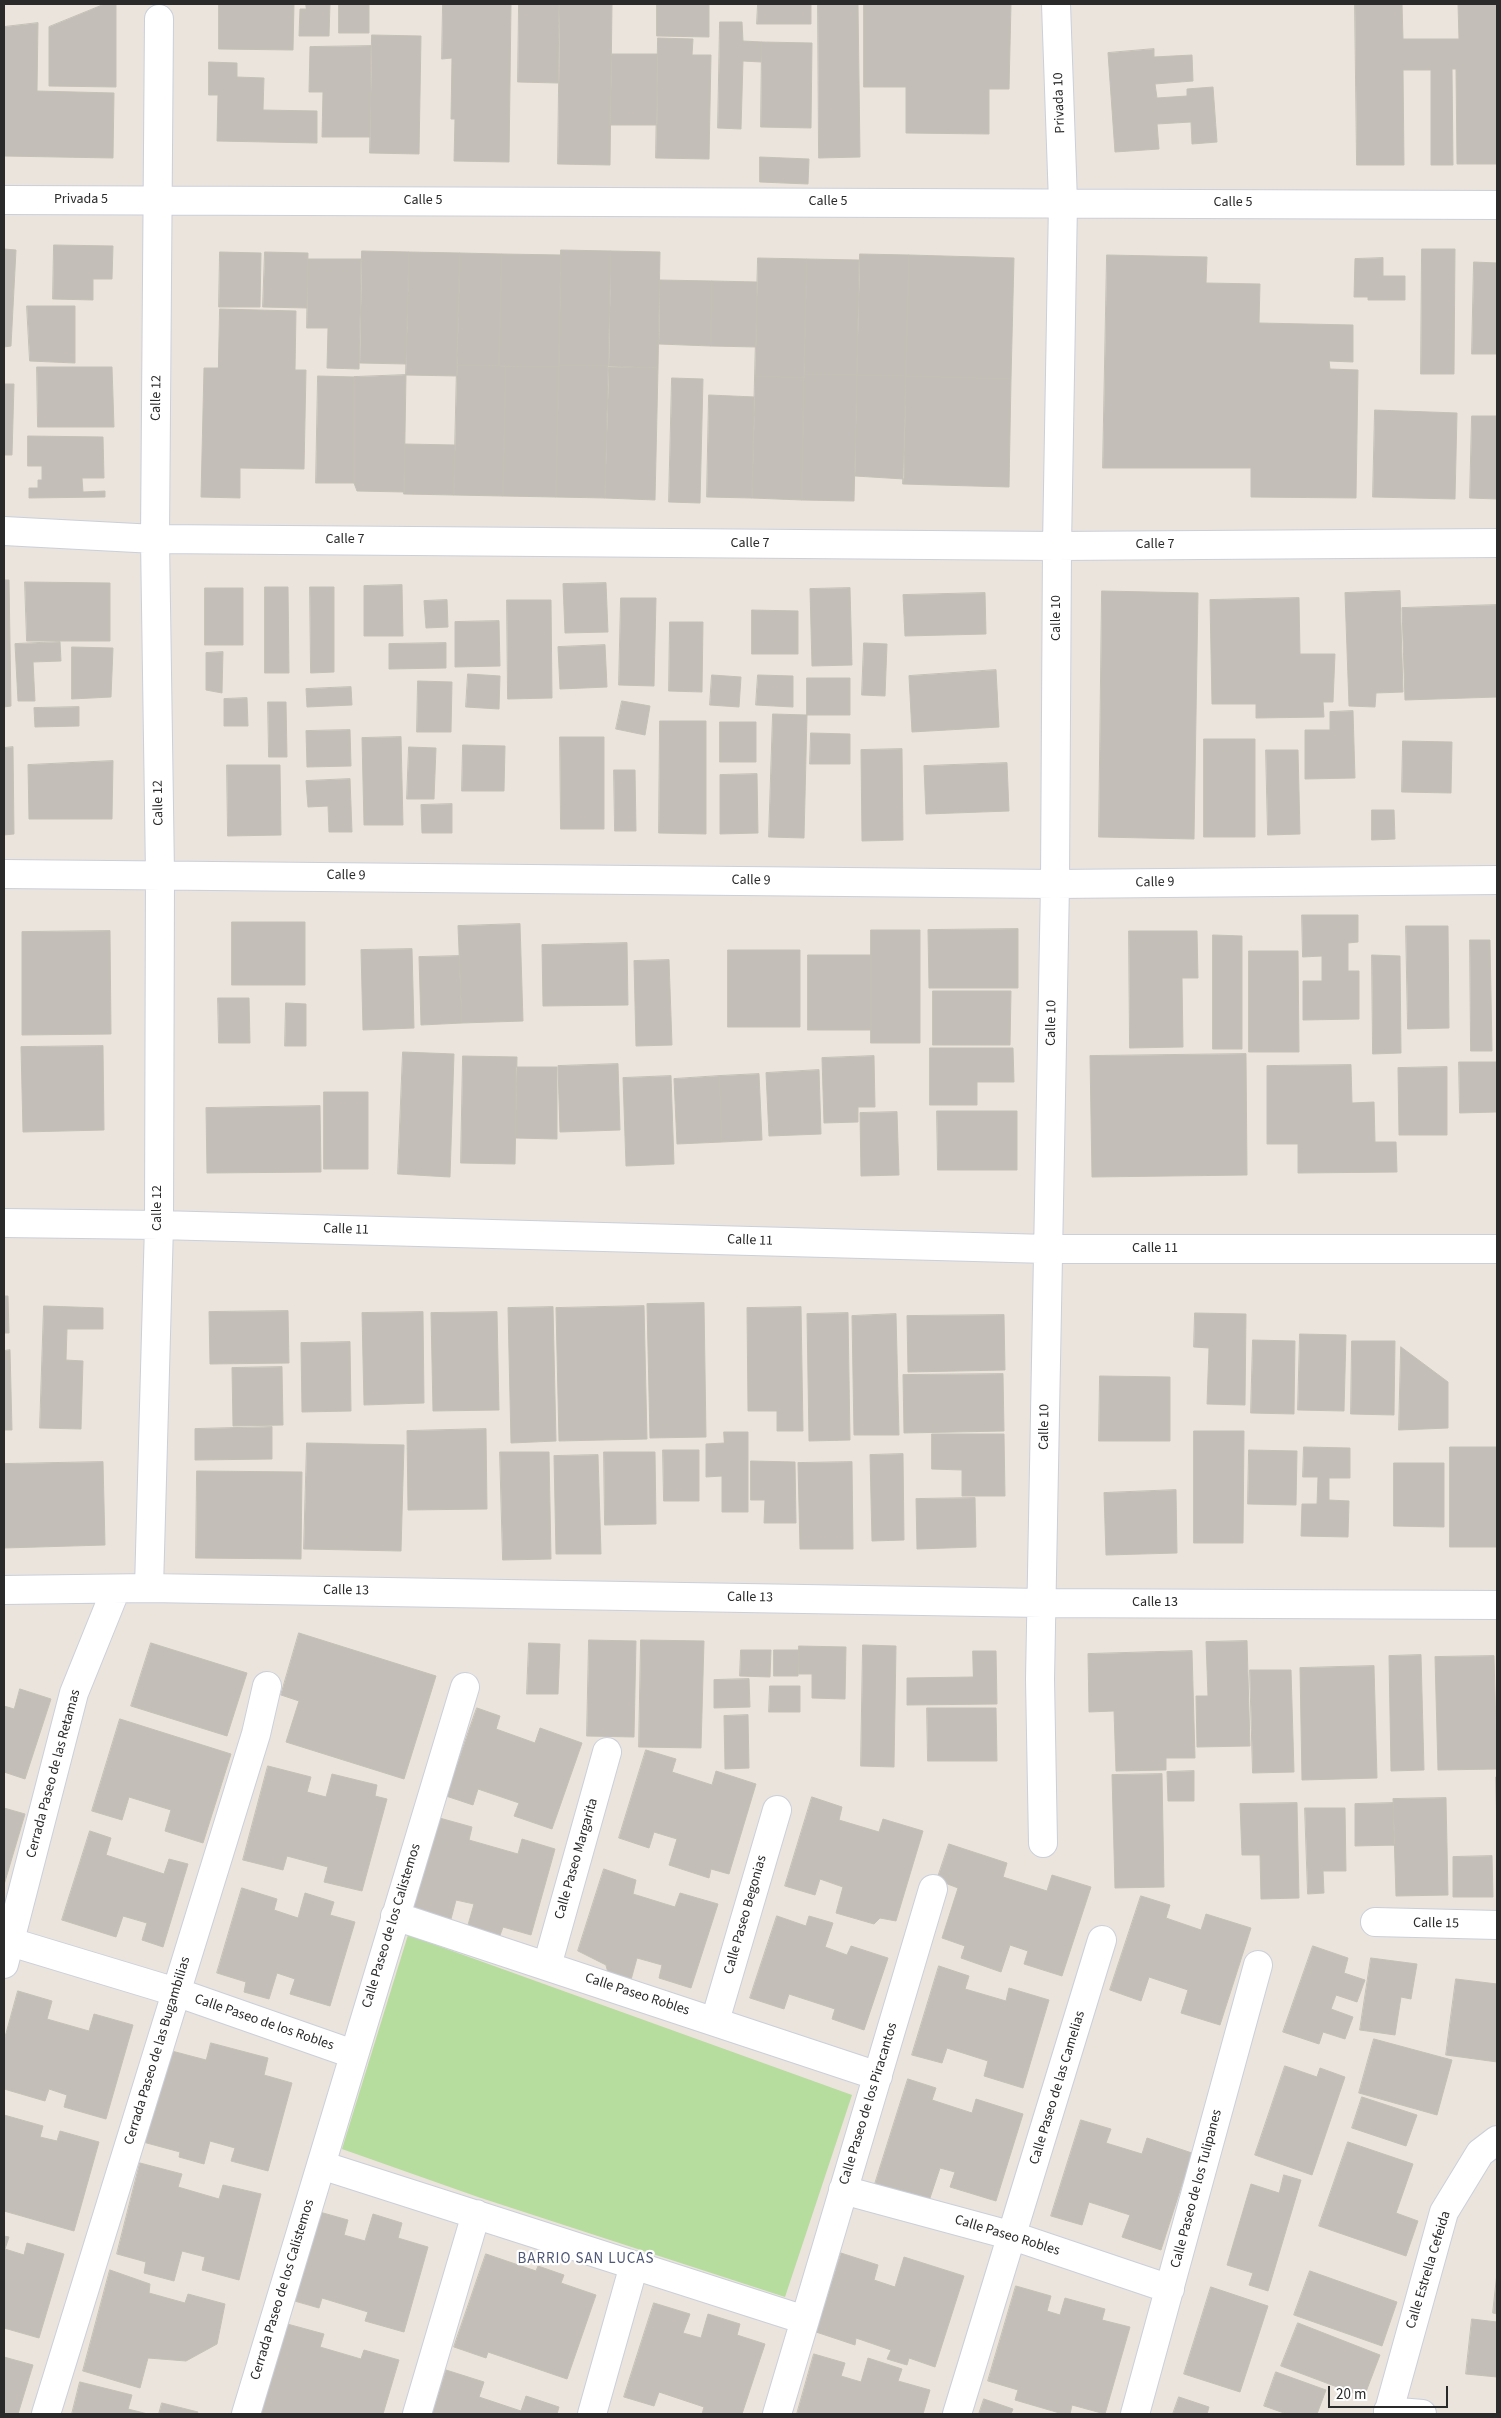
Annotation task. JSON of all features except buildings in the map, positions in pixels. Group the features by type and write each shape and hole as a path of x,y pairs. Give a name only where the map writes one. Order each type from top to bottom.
{"street":[{"name":"Privada 10","path":"1056,4 1063,202"},
{"name":"Calle 12","path":"149,1588 159,1225 160,874 155,539 160,19"},
{"name":"Privada 5","path":"4,200 159,200"},
{"name":"Calle 5","path":"159,200 1497,205"},
{"name":"Calle 10","path":"1043,1843 1042,1603 1055,884 1057,546 1063,202"},
{"name":"Calle 7","path":"4,531 155,539 1057,546 1497,543"},
{"name":"Calle 9","path":"4,874 1055,884 1497,880"},
{"name":"Calle 11","path":"4,1223 159,1225 1048,1249 1497,1249"},
{"name":"Cerrada Paseo de las Retamas","path":"6,1948 74,1694 116,1588"},
{"name":"Calle 13","path":"4,1590 149,1588 1042,1603 1497,1606"},
{"name":"Cerrada Paseo de las Bugambilias","path":"46,2414 256,1734 267,1686"},
{"name":"Calle Paseo de los Calistemos","path":"321,2165 465,1687"},
{"name":"Calle Paseo Margarita","path":"547,1966 607,1752"},
{"name":"Calle Paseo Begonias","path":"714,2021 777,1810"},
{"name":"Calle Paseo de los Piracantos","path":"777,2414 933,1889"},
{"name":"Calle Paseo Robles","path":"396,1916 878,2076"},
{"name":"Calle 15","path":"1375,1922 1497,1925"},
{"name":"Calle Paseo de las Camelias","path":"958,2414 1102,1940"},
{"name":"Calle Paseo de los Robles","path":"6,1948 176,1992 353,2054"},
{"name":"Calle Paseo de los Tulipanes","path":"1135,2414 1258,1964"},
{"name":"Calle Estrella Cefeida","path":"1388,2412 1444,2212 1480,2153 1497,2140"},
{"path":"321,2165 805,2320"},
{"name":"Cerrada Paseo de los Calistemos","path":"246,2414 321,2165"},
{"name":"Calle Paseo Robles","path":"843,2190 1013,2236 1170,2289"},
{"path":"417,2414 476,2214"},
{"path":"592,2414 634,2265"},
{"path":"1388,2412 1422,2414"}],"green space":[{"path":"408,1935 852,2095 785,2297 478,2197 342,2149"}],"district":[{"name":"BARRIO SAN LUCAS","path":"586,2260"}]}
